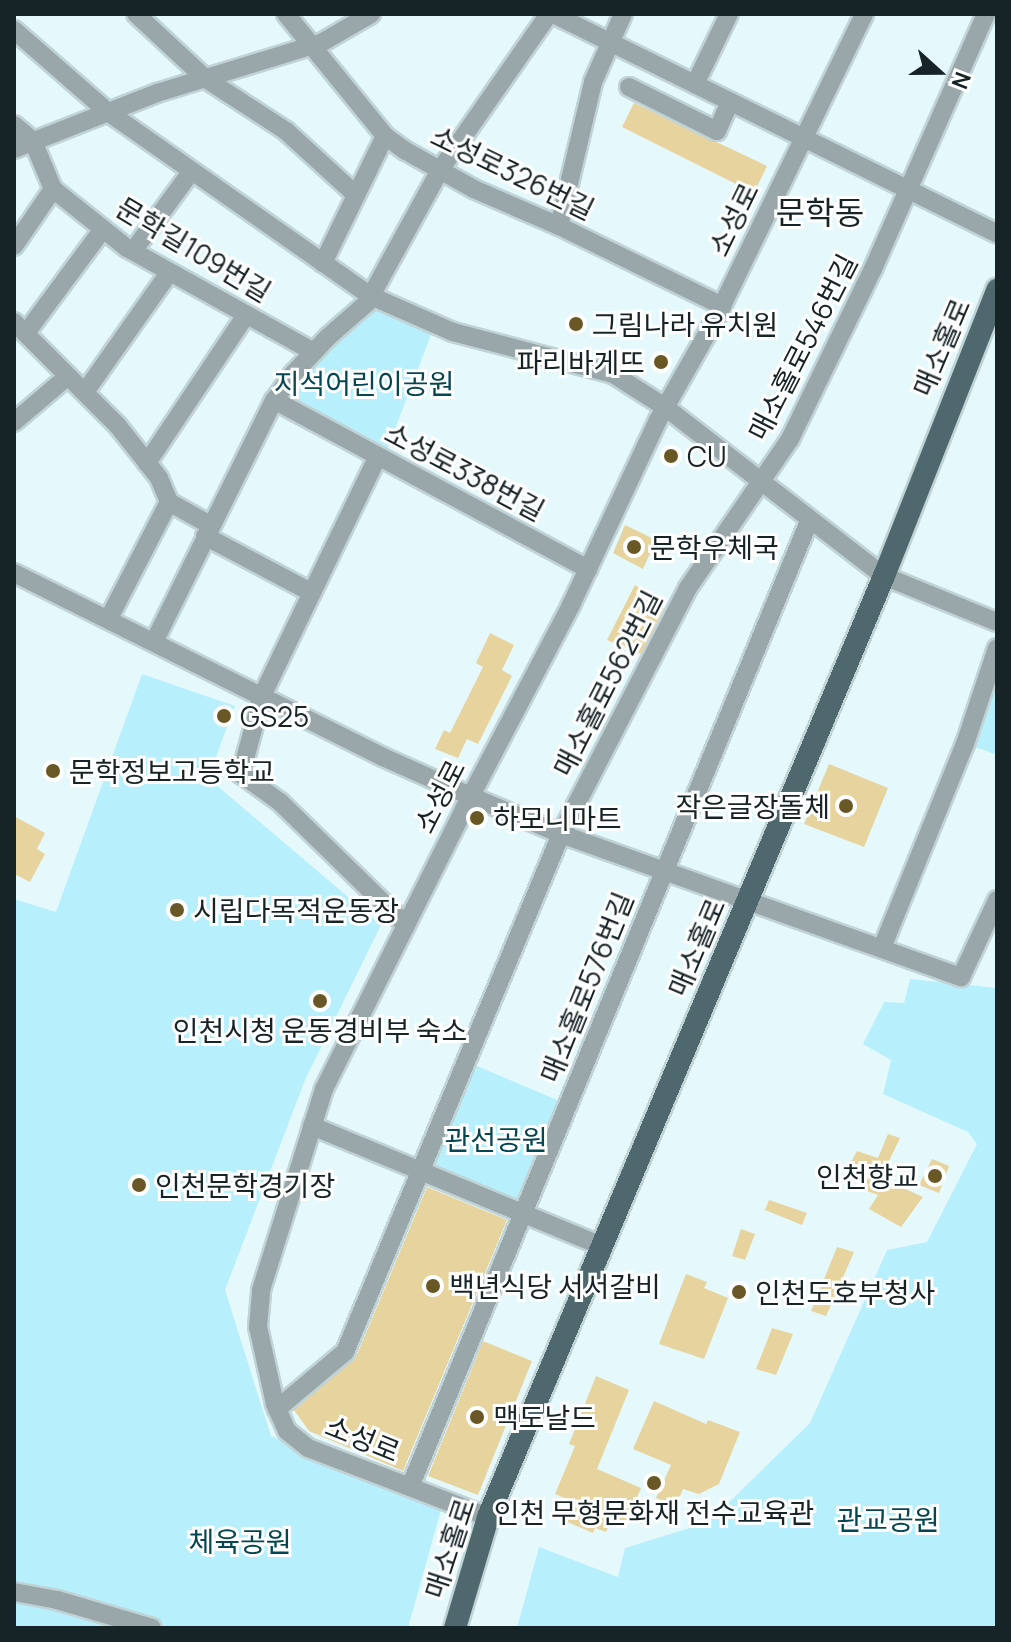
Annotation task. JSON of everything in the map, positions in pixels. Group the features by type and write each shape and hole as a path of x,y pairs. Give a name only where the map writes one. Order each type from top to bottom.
{"main road":[{"name":"매소홀로","path":"455,1628 488,1517 884,576 997,290"}],"street":[{"path":"136,14 206,79 286,131 354,193"},
{"name":"소성로326번길","path":"286,14 385,136 440,170 722,306"},
{"path":"14,149 108,112 313,46 371,14"},
{"path":"154,642 257,427 274,400 314,352 371,296 440,170 551,14 997,233"},
{"path":"559,226 593,82 623,14"},
{"path":"695,84 729,14"},
{"name":"소성로","path":"488,1517 308,1448 287,1431 277,1409 258,1327 261,1290 324,1089 470,796 588,569 665,407 722,306 864,14"},
{"name":"매소홀로546번길","path":"763,483 790,439 908,190 986,14"},
{"path":"14,30 108,112 371,296 453,332 613,374 665,407 884,576 997,622"},
{"path":"629,87 717,131 730,102"},
{"path":"14,125 33,141"},
{"path":"323,263 354,193 385,136"},
{"name":"문학길109번길","path":"33,141 53,189 103,229 169,273 314,352"},
{"path":"133,251 191,172"},
{"path":"14,246 53,189"},
{"path":"103,229 20,328 85,392 147,463 169,502 208,530 312,593"},
{"path":"85,392 169,273"},
{"path":"147,463 246,315"},
{"path":"15,420 68,376"},
{"name":"소성로338번길","path":"274,400 588,569"},
{"path":"378,456 262,696 241,774 280,802 406,925"},
{"name":"매소홀로562번길","path":"561,834 688,588 763,483"},
{"path":"109,618 169,502"},
{"path":"665,871 810,519"},
{"name":"매소홀로576번길","path":"14,573 470,796 561,834 961,977 997,900"},
{"path":"882,948 965,744 997,648"},
{"path":"277,1409 345,1352 561,834"},
{"name":"매소홀로576번길","path":"410,1487 665,871"},
{"path":"312,1126 602,1246"},
{"path":"14,1592 57,1600 152,1628"}],"green space":[{"name":"지석어린이공원","path":"375,309 432,332 387,450 288,397 321,359"},
{"path":"997,665 997,755 969,745"},
{"name":"인천문학경기장","path":"142,674 235,706 208,778 381,925 305,1080 225,1290 271,1436 442,1506 408,1628 14,1628 14,899 56,912"},
{"name":"관교공원","path":"910,979 997,988 997,1628 517,1628 539,1547 618,1577 625,1548 709,1522 810,1423 887,1250 927,1242 977,1144 968,1132 883,1094 891,1060 863,1044 884,1002 904,1003"},
{"name":"관선공원","path":"477,1066 562,1102 519,1205 431,1163"}],"building":[{"path":"634,103 767,166 754,193 622,127"},
{"name":"문학우체국","path":"625,525 656,540 643,569 613,553"},
{"path":"635,585 642,590 645,600 664,608 641,654 607,640"},
{"path":"490,633 514,645 502,670 512,676 478,744 467,739 458,758 435,749 444,730 450,733 483,667 476,663"},
{"name":"작은글장돌체","path":"829,764 888,788 864,847 804,824"},
{"path":"14,816 45,833 37,849 45,854 30,882 14,874"},
{"path":"888,1134 900,1138 881,1178 923,1197 901,1227 869,1209 878,1195 862,1189 872,1171 850,1164 857,1151 878,1158"},
{"name":"인천향교","path":"932,1159 949,1166 939,1193 919,1185"},
{"name":"백년식당 서서갈비","path":"427,1187 507,1220 403,1471 309,1431 294,1410 356,1357"},
{"path":"769,1200 807,1213 802,1225 765,1210"},
{"path":"741,1229 755,1234 745,1260 732,1256"},
{"path":"837,1247 854,1252 826,1316 811,1311"},
{"path":"686,1274 707,1282 704,1288 728,1298 704,1359 659,1344"},
{"path":"772,1328 793,1334 776,1375 756,1369"},
{"name":"맥도날드","path":"483,1341 532,1361 478,1495 428,1476"},
{"path":"596,1376 629,1390 597,1469 641,1488 626,1523 613,1518 606,1532 595,1528 593,1533 563,1520 571,1501 555,1494 575,1446 569,1444"},
{"path":"654,1401 706,1424 708,1420 740,1432 719,1484 699,1494 683,1489 676,1506 656,1498 671,1465 633,1449"}],"place":[{"name":"그림나라 유치원","path":"576,324"},
{"name":"파리바게뜨","path":"661,362"},
{"name":"CU","path":"671,456"},
{"name":"문학우체국","path":"634,547"},
{"name":"GS25","path":"224,716"},
{"name":"문학정보고등학교","path":"53,771"},
{"name":"작은글장돌체","path":"846,806"},
{"name":"하모니마트","path":"477,818"},
{"name":"시립다목적운동장","path":"177,910"},
{"name":"인천시청 운동경비부 숙소","path":"320,1001"},
{"name":"인천향교","path":"935,1176"},
{"name":"인천문학경기장","path":"139,1185"},
{"name":"백년식당 서서갈비","path":"433,1286"},
{"name":"인천도호부청사","path":"739,1292"},
{"name":"맥도날드","path":"477,1417"},
{"name":"인천 무형문화재 전수교육관","path":"654,1483"}],"district":[{"name":"문학동","path":"820,212"}],"park label":[{"name":"체육공원","path":"240,1541"}]}
